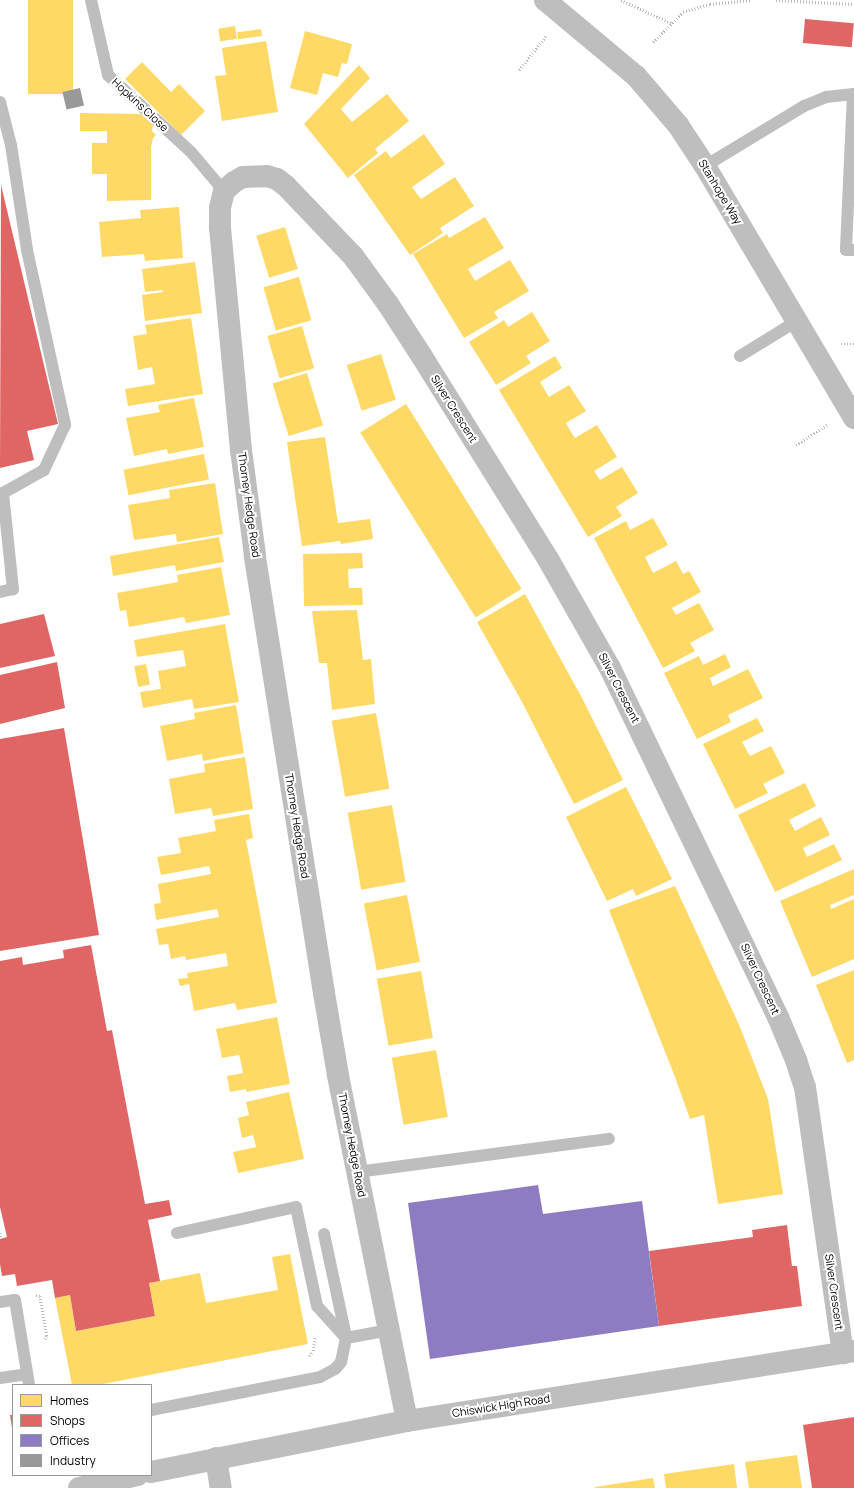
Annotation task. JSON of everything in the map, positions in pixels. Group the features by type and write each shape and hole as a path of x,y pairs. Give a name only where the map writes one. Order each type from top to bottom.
{"street":[{"name":"Stanhope Way","path":"545,0 636,76 678,125 705,166 854,418"},
{"name":"Silver Crescent","path":"224,192 234,182 243,177 267,176 277,179 294,193 353,256 388,304 548,559 610,668 778,1017 796,1060 805,1087 848,1352"},
{"name":"Thorney Hedge Road","path":"224,192 220,208 220,226 241,450 255,555 324,993 357,1172 407,1421"},
{"name":"Chiswick High Road","path":"152,1472 407,1421 848,1352"},
{"path":"216,1458 221,1488"},
{"path":"79,1488 133,1476"}],"lane":[{"name":"Hopkins Close","path":"91,0 108,75 191,152 224,192"},
{"path":"705,166 804,106 826,97 854,94 846,250 854,250"},
{"path":"0,102 11,145 27,250 65,425 44,470 3,493 14,589 0,592"},
{"path":"740,356 797,321"},
{"path":"357,1172 609,1140"},
{"path":"177,1233 296,1207 317,1306 346,1338"},
{"path":"152,1410 320,1377 335,1368 340,1362 346,1338 324,1234"},
{"path":"0,1302 15,1300 28,1379 0,1378"},
{"path":"346,1338 389,1330"}],"path":[{"path":"621,0 671,23"},
{"path":"653,42 683,12 695,7 710,4 751,0"},
{"path":"776,0 854,4"},
{"path":"519,70 549,32"},
{"path":"796,445 828,424"},
{"path":"0,1233 1,1238"},
{"path":"306,1359 313,1351 315,1343 309,1307 317,1306"}],"building: Homes":[{"path":"28,0 73,0 73,94 28,94"},
{"path":"235,26 237,39 220,41 218,29"},
{"path":"261,29 262,36 238,39 237,32"},
{"path":"305,31 352,44 347,64 342,63 338,77 323,73 317,95 290,88"},
{"path":"266,41 278,112 222,121 215,76 226,75 222,48"},
{"path":"142,62 171,92 179,84 205,111 181,135 125,79"},
{"path":"359,65 370,78 341,109 352,122 387,94 409,121 375,149 378,153 348,178 304,124"},
{"path":"80,113 141,114 153,125 152,131 156,135 153,138 151,147 151,200 107,201 107,174 92,174 92,143 107,143 107,131 80,131"},
{"path":"424,134 445,164 412,187 421,199 455,177 474,206 440,228 443,233 410,255 354,175 386,151 391,158"},
{"path":"179,207 183,258 145,261 144,254 102,257 99,222 141,218 140,210"},
{"path":"485,217 504,248 468,269 475,281 510,260 529,291 494,312 498,318 464,338 413,254 447,234 449,238"},
{"path":"285,227 298,269 269,278 256,236"},
{"path":"195,262 202,313 145,321 142,295 163,292 162,290 145,292 142,269"},
{"path":"299,277 311,320 276,330 263,287"},
{"path":"532,312 550,341 526,356 531,363 496,385 469,342 504,320 508,327"},
{"path":"191,318 203,394 128,406 125,389 155,384 152,367 138,370 133,336 147,334 145,325"},
{"path":"302,326 314,368 280,378 267,336"},
{"path":"381,354 396,400 362,411 347,365"},
{"path":"555,356 562,368 540,382 549,397 569,385 586,411 566,423 575,438 597,425 617,457 594,471 600,480 622,467 638,493 616,507 622,516 588,537 499,390"},
{"path":"307,373 323,426 289,436 273,384"},
{"path":"194,398 204,447 168,454 167,449 134,456 126,418 160,412 158,405"},
{"path":"406,404 522,589 476,617 360,433"},
{"path":"325,437 338,523 370,519 373,539 341,544 340,541 302,546 287,442"},
{"path":"204,454 209,480 128,495 124,470"},
{"path":"215,483 223,534 177,542 176,534 134,540 128,505 170,498 169,490"},
{"path":"653,518 668,545 645,557 653,573 676,561 683,574 689,571 701,592 672,608 676,615 699,603 714,630 690,643 695,651 663,668 594,538 626,521 630,530"},
{"path":"219,537 224,562 176,571 175,565 113,576 110,556"},
{"path":"362,553 363,568 348,569 349,588 362,588 363,605 304,606 303,554"},
{"path":"221,567 230,615 186,623 184,617 129,627 126,610 120,611 117,593 178,582 177,575"},
{"path":"525,594 582,698 623,780 574,804 522,702 477,622"},
{"path":"357,610 363,660 371,659 375,704 332,710 327,663 319,663 312,611"},
{"path":"225,624 239,702 194,709 192,699 143,708 140,692 161,689 158,671 186,666 183,650 137,657 134,640"},
{"path":"725,654 731,667 710,678 713,686 748,669 763,698 728,715 731,722 697,739 664,673 699,656 703,665"},
{"path":"146,664 150,685 138,687 134,666"},
{"path":"236,705 244,753 203,761 202,754 167,761 160,726 195,719 194,713"},
{"path":"376,713 389,789 345,797 332,721"},
{"path":"757,718 764,731 742,742 750,756 771,746 785,773 763,784 768,793 735,809 703,744"},
{"path":"245,757 253,809 213,816 211,808 175,814 169,779 205,772 204,764"},
{"path":"805,783 816,806 789,820 795,831 821,817 830,835 803,848 807,857 834,844 842,860 775,892 738,815"},
{"path":"626,787 672,879 636,896 633,889 607,901 566,817"},
{"path":"392,805 406,882 361,890 348,813"},
{"path":"249,814 253,838 246,840 277,1003 237,1010 235,1003 194,1011 189,984 180,986 178,979 188,978 187,973 228,966 226,953 186,960 185,956 171,959 168,944 159,945 156,929 219,917 217,909 156,920 154,904 161,903 158,884 211,874 209,866 161,875 157,857 181,853 178,838 216,831 214,820"},
{"path":"854,869 854,895 830,905 831,909 854,899 854,959 812,977 780,901"},
{"path":"675,886 740,1027 768,1099 783,1194 718,1204 704,1115 690,1119 609,910"},
{"path":"407,895 420,962 377,970 364,903"},
{"path":"854,970 854,1060 847,1063 816,985"},
{"path":"421,971 433,1038 388,1046 377,979"},
{"path":"277,1017 290,1084 246,1092 246,1089 230,1092 227,1076 243,1073 240,1058 239,1055 222,1058 216,1029"},
{"path":"436,1050 448,1117 403,1125 392,1058"},
{"path":"289,1092 304,1159 238,1173 233,1152 256,1147 253,1135 242,1138 238,1118 249,1115 246,1102"},
{"path":"290,1254 308,1344 103,1384 72,1384 55,1298 70,1295 76,1331 155,1316 149,1283 200,1273 206,1303 278,1290 272,1257"},
{"path":"797,1455 802,1488 749,1488 745,1462"},
{"path":"734,1464 737,1488 666,1488 664,1474"},
{"path":"653,1478 655,1488 595,1488 595,1487"}],"building: Shops":[{"path":"805,19 854,23 852,47 803,43"},
{"path":"1,185 58,424 27,431 34,460 0,468"},
{"path":"44,614 55,656 0,668 0,624"},
{"path":"57,662 65,708 0,724 0,675"},
{"path":"64,728 99,935 0,951 0,739"},
{"path":"91,945 107,1031 112,1030 145,1204 169,1200 172,1215 148,1220 160,1281 149,1283 155,1316 76,1331 70,1295 55,1298 52,1280 17,1286 15,1274 2,1276 0,1264 0,1239 7,1237 0,1207 0,961 22,957 23,965 64,958 63,950"},
{"path":"787,1225 792,1266 797,1266 802,1306 659,1326 649,1251 753,1237 752,1230"},
{"path":"10,1415 12,1415 12,1428"},
{"path":"854,1417 854,1488 812,1488 803,1425"}],"building: Offices":[{"path":"538,1185 543,1214 642,1201 659,1326 430,1359 408,1203"}],"building: Industry":[{"path":"80,88 84,106 67,110 62,92"}]}
